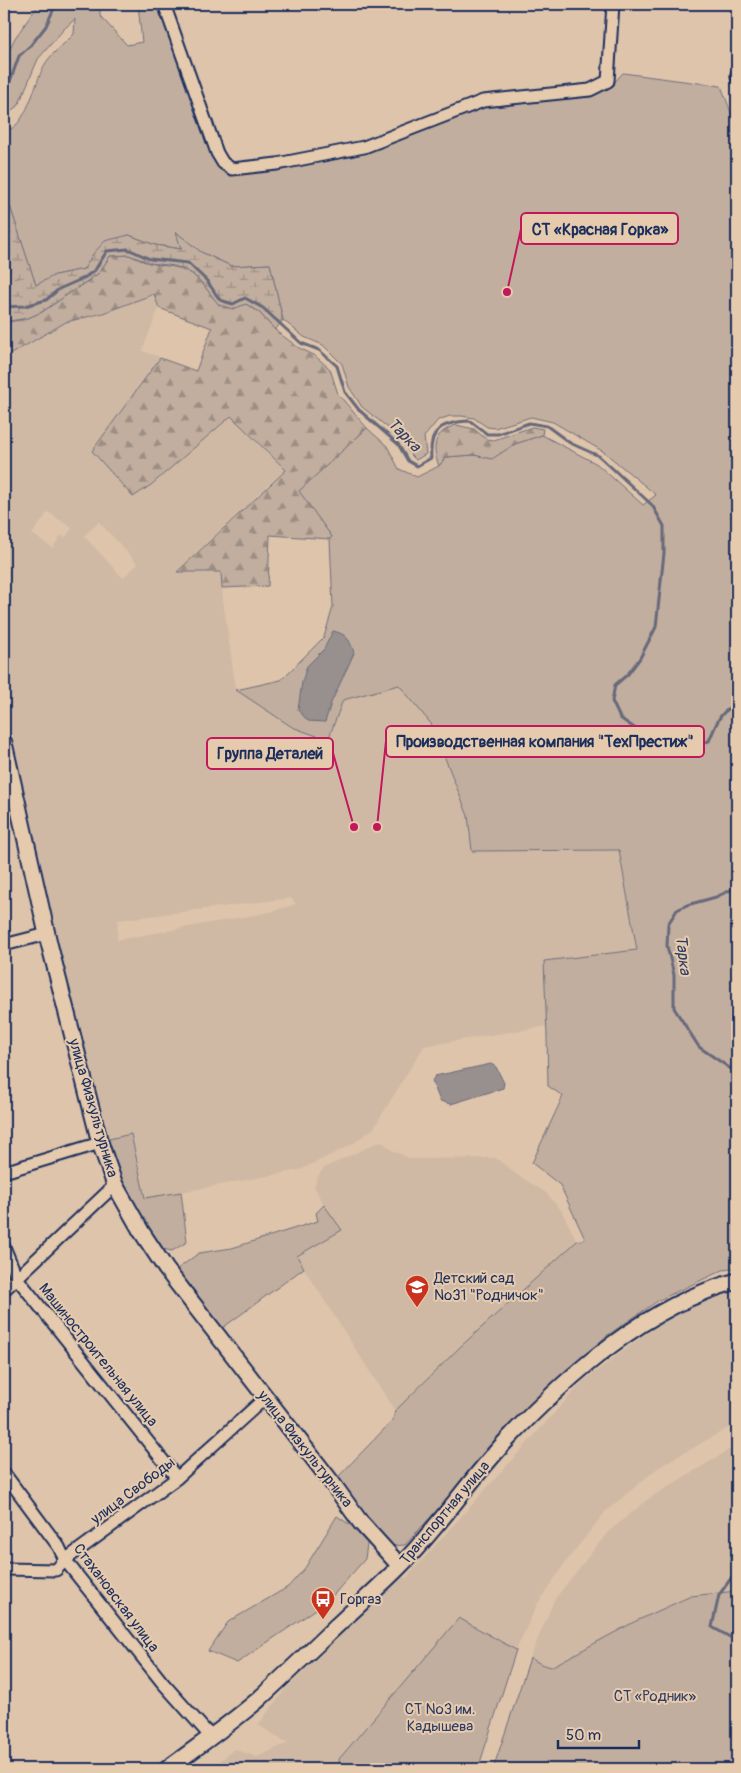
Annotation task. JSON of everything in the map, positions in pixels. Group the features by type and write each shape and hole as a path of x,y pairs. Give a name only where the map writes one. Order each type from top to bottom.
{"street":[{"path":"164,4 217,153 223,163 232,169 277,164 364,147 483,101 590,90 608,81 613,4"},
{"name":"улица Физкультурника","path":"4,743 47,934 100,1143 115,1185 141,1232 166,1269 330,1480 361,1523 400,1566"},
{"path":"4,945 47,934"},
{"path":"4,1172 100,1143"},
{"path":"4,1290 115,1185"},
{"name":"Машиностроительная улица","path":"4,1247 18,1278 177,1478"},
{"name":"Транспортная улица","path":"167,1769 257,1701 400,1566 436,1526 505,1442 563,1385 590,1362 634,1330 666,1310 701,1292 737,1281"},
{"name":"улица Свободы","path":"4,1569 56,1570 65,1560 177,1478 265,1398"},
{"name":"Стахановская улица","path":"4,1473 60,1547 65,1560 162,1682 211,1737"}],"shaded area":[{"path":"154,293 159,308 142,351 160,357 93,451 133,497 151,485 231,416 286,470 178,571 221,572 223,600 236,690 343,700 399,685 432,725 468,816 472,851 619,850 637,950 544,961 547,1026 424,1046 373,1129 351,1145 300,1170 145,1199 131,1135 109,1139 100,1121 4,722 4,358 66,322 103,313","holes":["48,512 72,528 65,538 61,535 53,548 32,534","99,522 138,564 123,578 84,536","291,898 296,904 270,912 117,940 118,920"]},
{"path":"333,631 347,638 354,653 331,703 325,722 308,721 298,710 302,682 307,666 324,649"},
{"path":"491,1064 496,1067 504,1083 503,1088 451,1104 440,1101 432,1081 435,1076"},
{"name":"Детский сад №31 \"Родничок\"","path":"381,1141 393,1151 411,1159 496,1158 516,1174 545,1192 561,1210 577,1241 459,1348 395,1411 296,1256 342,1230 324,1205 314,1186 318,1176 324,1168"},
{"path":"737,1288 737,1423 659,1467 606,1511 564,1564 538,1603 516,1650 459,1619 339,1759 340,1769 211,1769 234,1749 257,1757 288,1743 258,1725 284,1691 401,1575 406,1578 583,1381 662,1322 724,1290"},
{"path":"737,1445 737,1591 691,1596 634,1623 551,1667 530,1658 554,1600 608,1532 648,1499"}],"green space":[{"path":"39,4 100,4 100,16 127,45 142,42 138,4 159,4 231,174 351,157 488,105 589,97 608,89 623,73 721,86 737,128 737,1268 723,1270 659,1300 605,1337 510,1430 405,1545 389,1546 375,1530 338,1477 393,1420 395,1411 459,1348 577,1241 585,1239 560,1185 532,1163 563,1096 548,1086 544,961 637,950 619,850 472,851 468,816 432,725 399,685 343,700 328,740 292,727 236,690 281,680 324,637 333,607 330,539 332,537 298,491 367,428 387,446 399,469 417,477 439,466 446,457 474,455 492,458 515,444 542,435 597,464 643,505 656,495 604,452 553,422 531,417 495,428 487,427 474,418 462,416 450,416 438,420 424,437 426,454 416,460 409,453 401,438 362,407 349,387 342,364 323,345 304,337 283,320 270,264 231,266 201,252 177,233 182,249 155,245 129,235 93,254 84,269 55,275 36,286 4,188 4,131 12,129 24,114 47,62 74,34 75,19 38,59 18,106 4,115 4,60 15,38"},
{"path":"4,188 36,285 55,275 84,269 93,254 105,241 129,235 155,245 181,249 176,232 201,252 231,266 270,264 283,320 275,330 259,312 246,304 233,309 219,305 202,283 191,273 175,266 150,263 129,255 110,256 99,273 42,312 28,318 4,322"},
{"path":"129,255 147,262 187,271 199,280 220,304 227,307 235,307 246,304 259,312 275,330 299,348 314,355 330,369 338,394 367,428 299,491 332,537 330,539 270,535 268,586 222,588 221,572 177,572 286,470 231,416 151,485 133,497 92,451 160,358 196,371 212,328 159,308 154,294 103,313 66,322 4,358 4,323 28,318 42,312 99,273 110,256"},
{"path":"456,425 474,429 486,439 494,440 532,427 543,429 542,435 515,444 492,459 474,455 446,457 439,466 435,452 436,441 443,432"},
{"path":"131,1134 145,1198 181,1192 187,1242 172,1251 162,1249 151,1233 120,1176 109,1139"},
{"path":"324,1205 342,1230 297,1256 304,1268 221,1329 176,1270 199,1253 232,1248 318,1221 316,1213"},
{"path":"337,1516 368,1537 365,1559 328,1601 237,1663 208,1651 228,1622 288,1587 305,1568"},
{"name":"СТ «Родник»","path":"737,1591 737,1769 493,1769 530,1658 551,1667 634,1622 691,1596"},
{"name":"СТ №3 им. Кадышева","path":"459,1618 516,1650 478,1769 340,1769 339,1759"}],"waterway":[{"path":"4,93 19,56 31,45 46,26 56,4"},
{"name":"Тарка","path":"4,307 25,306 46,300 59,289 84,278 95,270 107,251 128,249 150,259 188,263 207,281 220,300 233,304 245,298 263,308 301,343 319,350 337,366 345,392 359,410 398,444 408,461 417,466 431,458 432,440 435,433 445,425 470,421 487,434 498,434 529,423 547,426 570,443 599,456 652,505 664,526 664,553 656,627 640,658 628,674 615,685 612,701 620,718 666,750 709,741 722,714 737,706"},
{"name":"Тарка","path":"737,887 716,897 687,905 677,910 668,924 667,946 674,975 674,1008 699,1047 737,1073"},
{"name":"Тарка","path":"737,1570 719,1595 712,1627 737,1641"}],"place":[{"name":"СТ «Красная Горка»","path":"507,292"},
{"name":"Группа Деталей","path":"354,827"},
{"name":"Производственная компания \"ТехПрестиж\"","path":"377,827"},
{"name":"Детский сад №31 \"Родничок\"","path":"417,1308"},
{"name":"Горгаз","path":"323,1620"}]}
